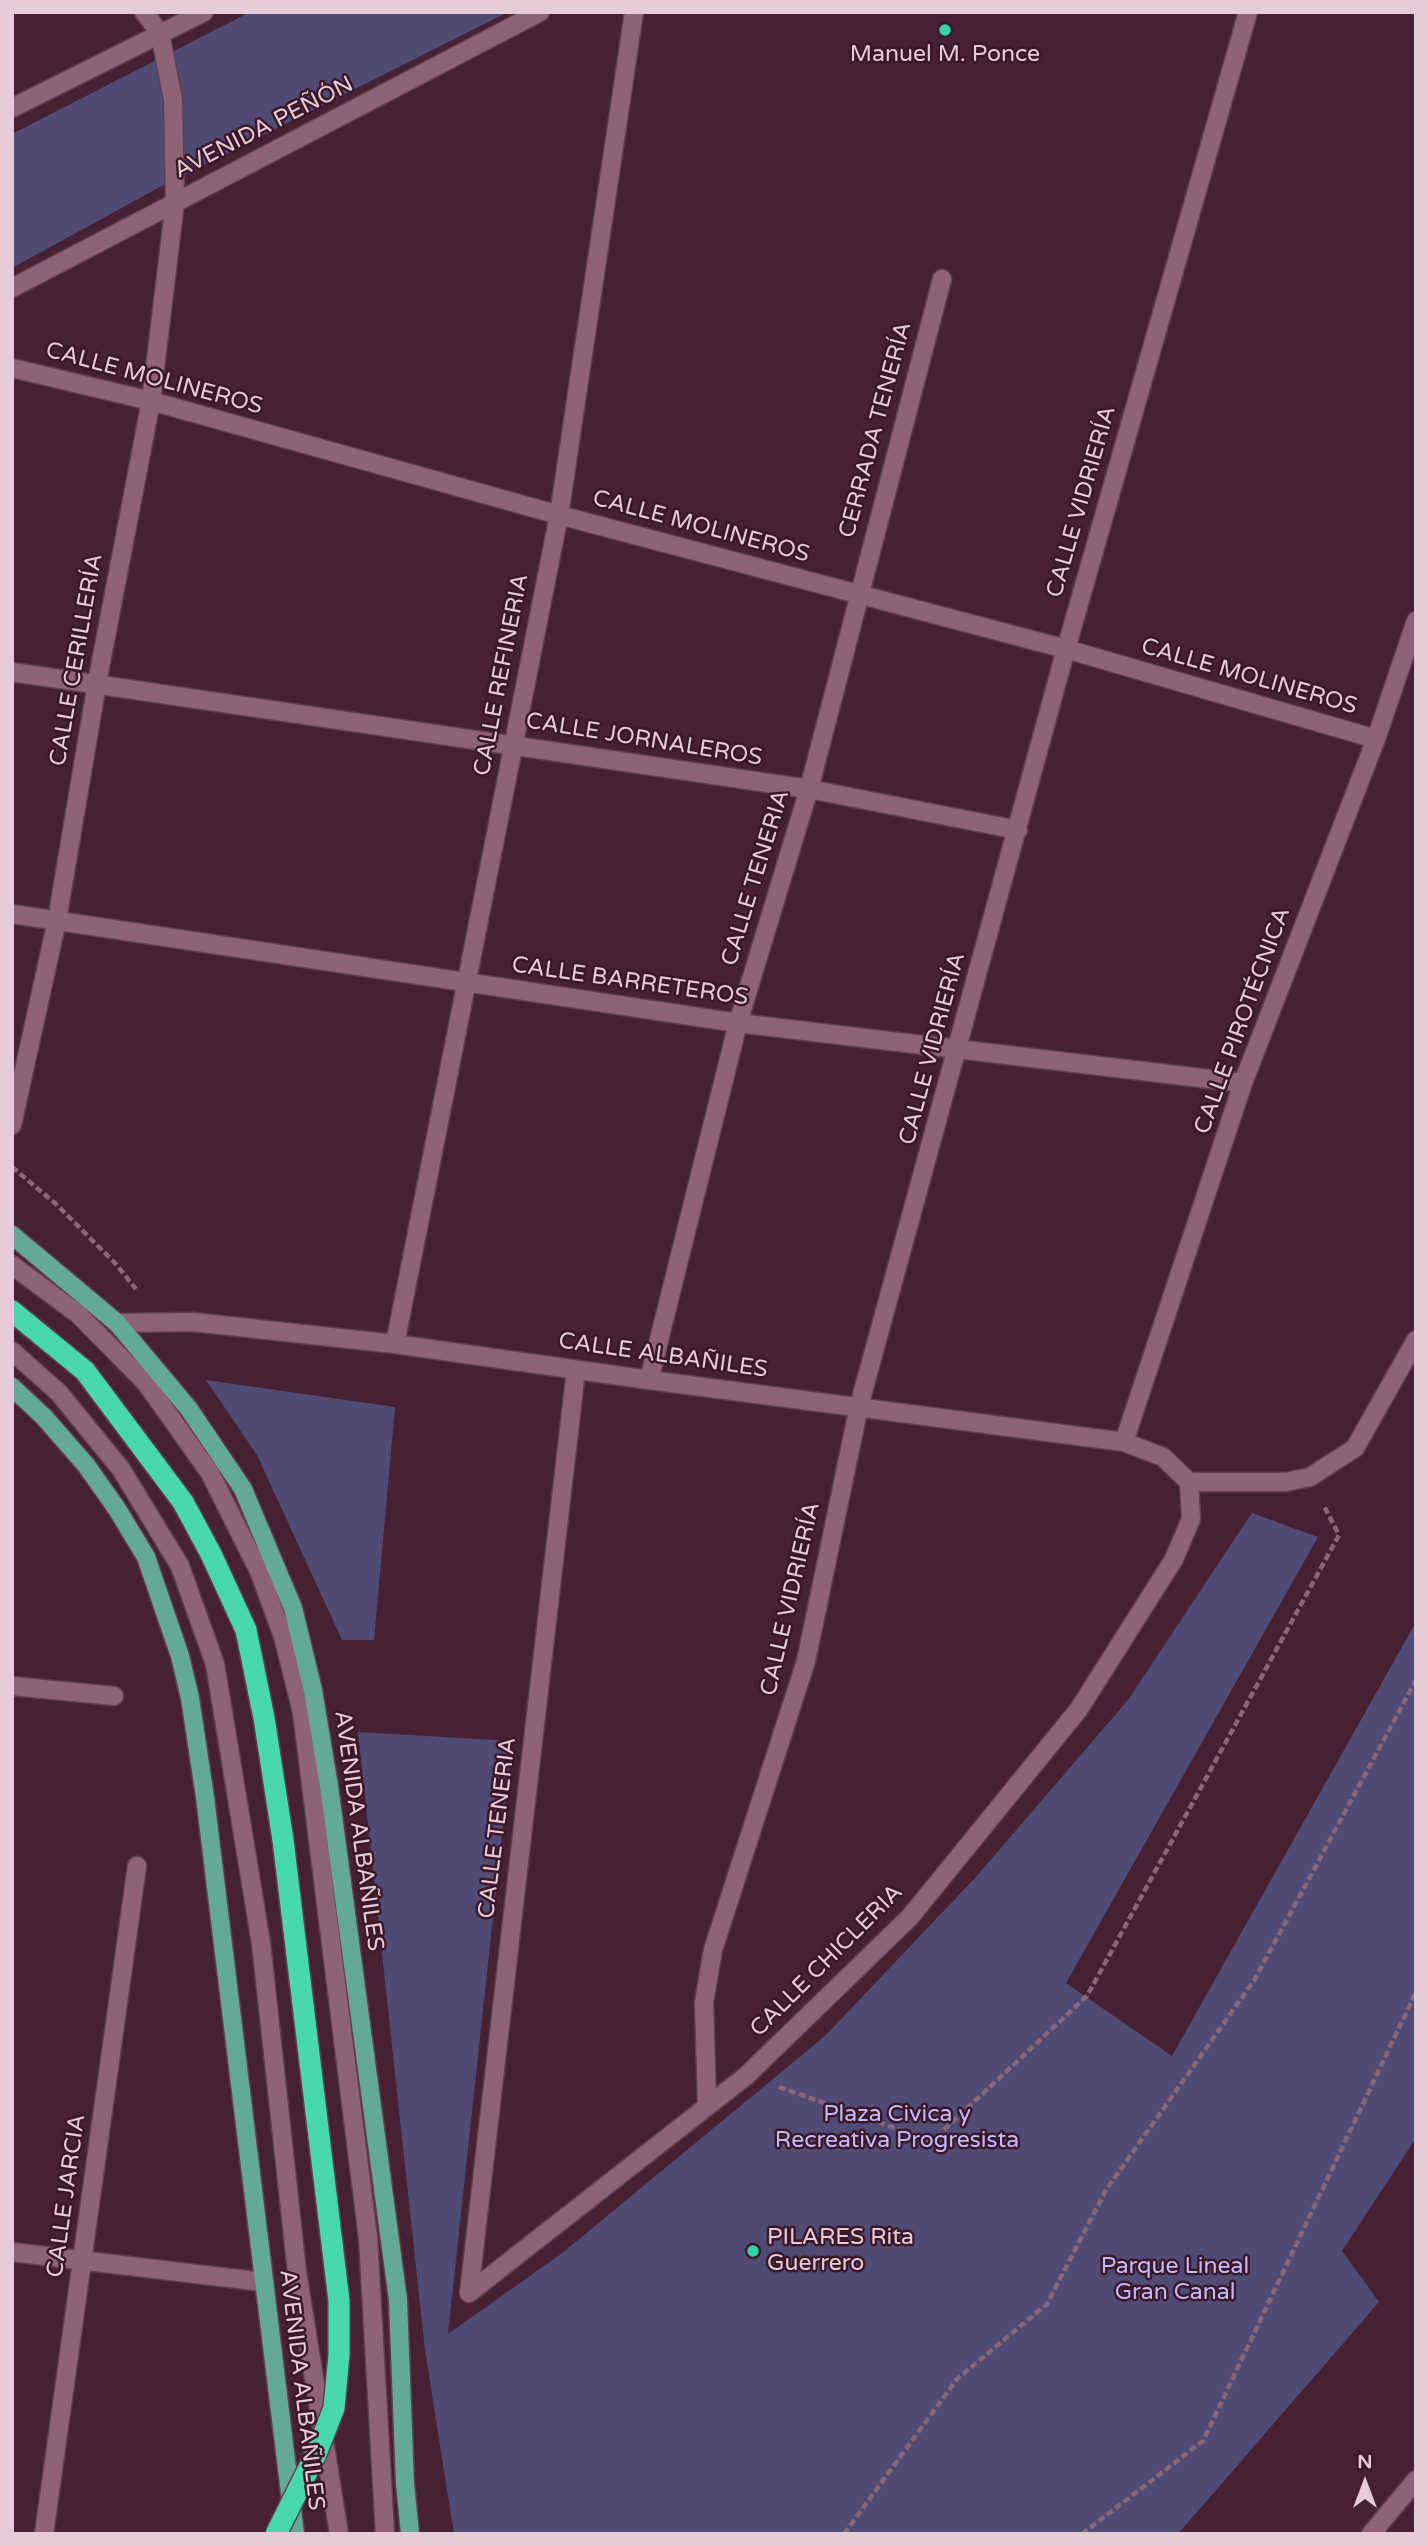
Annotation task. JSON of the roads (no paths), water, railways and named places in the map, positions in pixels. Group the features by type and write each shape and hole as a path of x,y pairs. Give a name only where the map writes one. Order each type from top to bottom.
{"highway":[{"path":"12,1311 85,1371 183,1502 246,1630 264,1718 283,1840 339,2301 339,2355 334,2408 276,2534"}],"main road":[{"name":"AVENIDA ALBAÑILES","path":"12,1235 117,1323 189,1409 243,1489 293,1608 313,1690 329,1786 398,2300 405,2483 410,2534"},
{"name":"AVENIDA ALBAÑILES","path":"12,1387 44,1417 86,1465 117,1509 146,1558 180,1656 198,1749 295,2534"}],"street":[{"path":"144,12 160,33"},
{"path":"12,108 204,12"},
{"name":"AVENIDA PEÑÓN","path":"12,288 540,12"},
{"name":"CALLE REFINERIA","path":"396,1344 464,982 559,515 634,12"},
{"name":"CALLE VIDRIERÍA","path":"707,2105 704,2002 713,1950 806,1661 859,1406 959,1049 1066,649 1248,12"},
{"name":"CALLE CERILLERÍA","path":"12,1125 57,920 97,683 151,401 175,202 173,100 160,33"},
{"name":"CERRADA TENERÍA","path":"858,594 942,279"},
{"name":"CALLE MOLINEROS","path":"12,368 151,401 559,515 1066,649 1376,739"},
{"name":"CALLE TENERIA","path":"649,1380 738,1023 809,789 858,594"},
{"name":"CALLE PIROTÉCNICA","path":"1124,1442 1243,1083 1376,739 1416,621"},
{"name":"CALLE JORNALEROS","path":"12,672 809,789 1018,830"},
{"name":"CALLE BARRETEROS","path":"12,914 738,1023 1243,1083"},
{"path":"12,1265 78,1314 146,1383 209,1473 259,1571 283,1636 302,1712 368,2238 385,2534"},
{"name":"CALLE ALBAÑILES","path":"117,1323 161,1321 396,1344 1124,1442 1163,1457 1189,1482"},
{"path":"1189,1482 1286,1482 1310,1477 1355,1448 1416,1340"},
{"path":"12,1351 59,1393 121,1469 180,1566 215,1664 261,1943 297,2272 339,2534"},
{"name":"CALLE TENERIA","path":"469,2292 576,1370"},
{"name":"CALLE CHICLERIA","path":"469,2292 746,2076 910,1917 1079,1709 1174,1559 1191,1519 1189,1482"},
{"path":"12,1686 114,1696"},
{"name":"CALLE JARCIA","path":"44,2534 137,1866"},
{"path":"12,2252 263,2282"},
{"path":"1371,2534 1416,2480"}],"place":[{"name":"Manuel M. Ponce","path":"945,30"},
{"name":"PILARES Rita Guerrero","path":"753,2251"}],"park label":[{"name":"Plaza Civica y Recreativa Progresista","path":"897,2128"},
{"name":"Parque Lineal Gran Canal","path":"1175,2280"}]}
